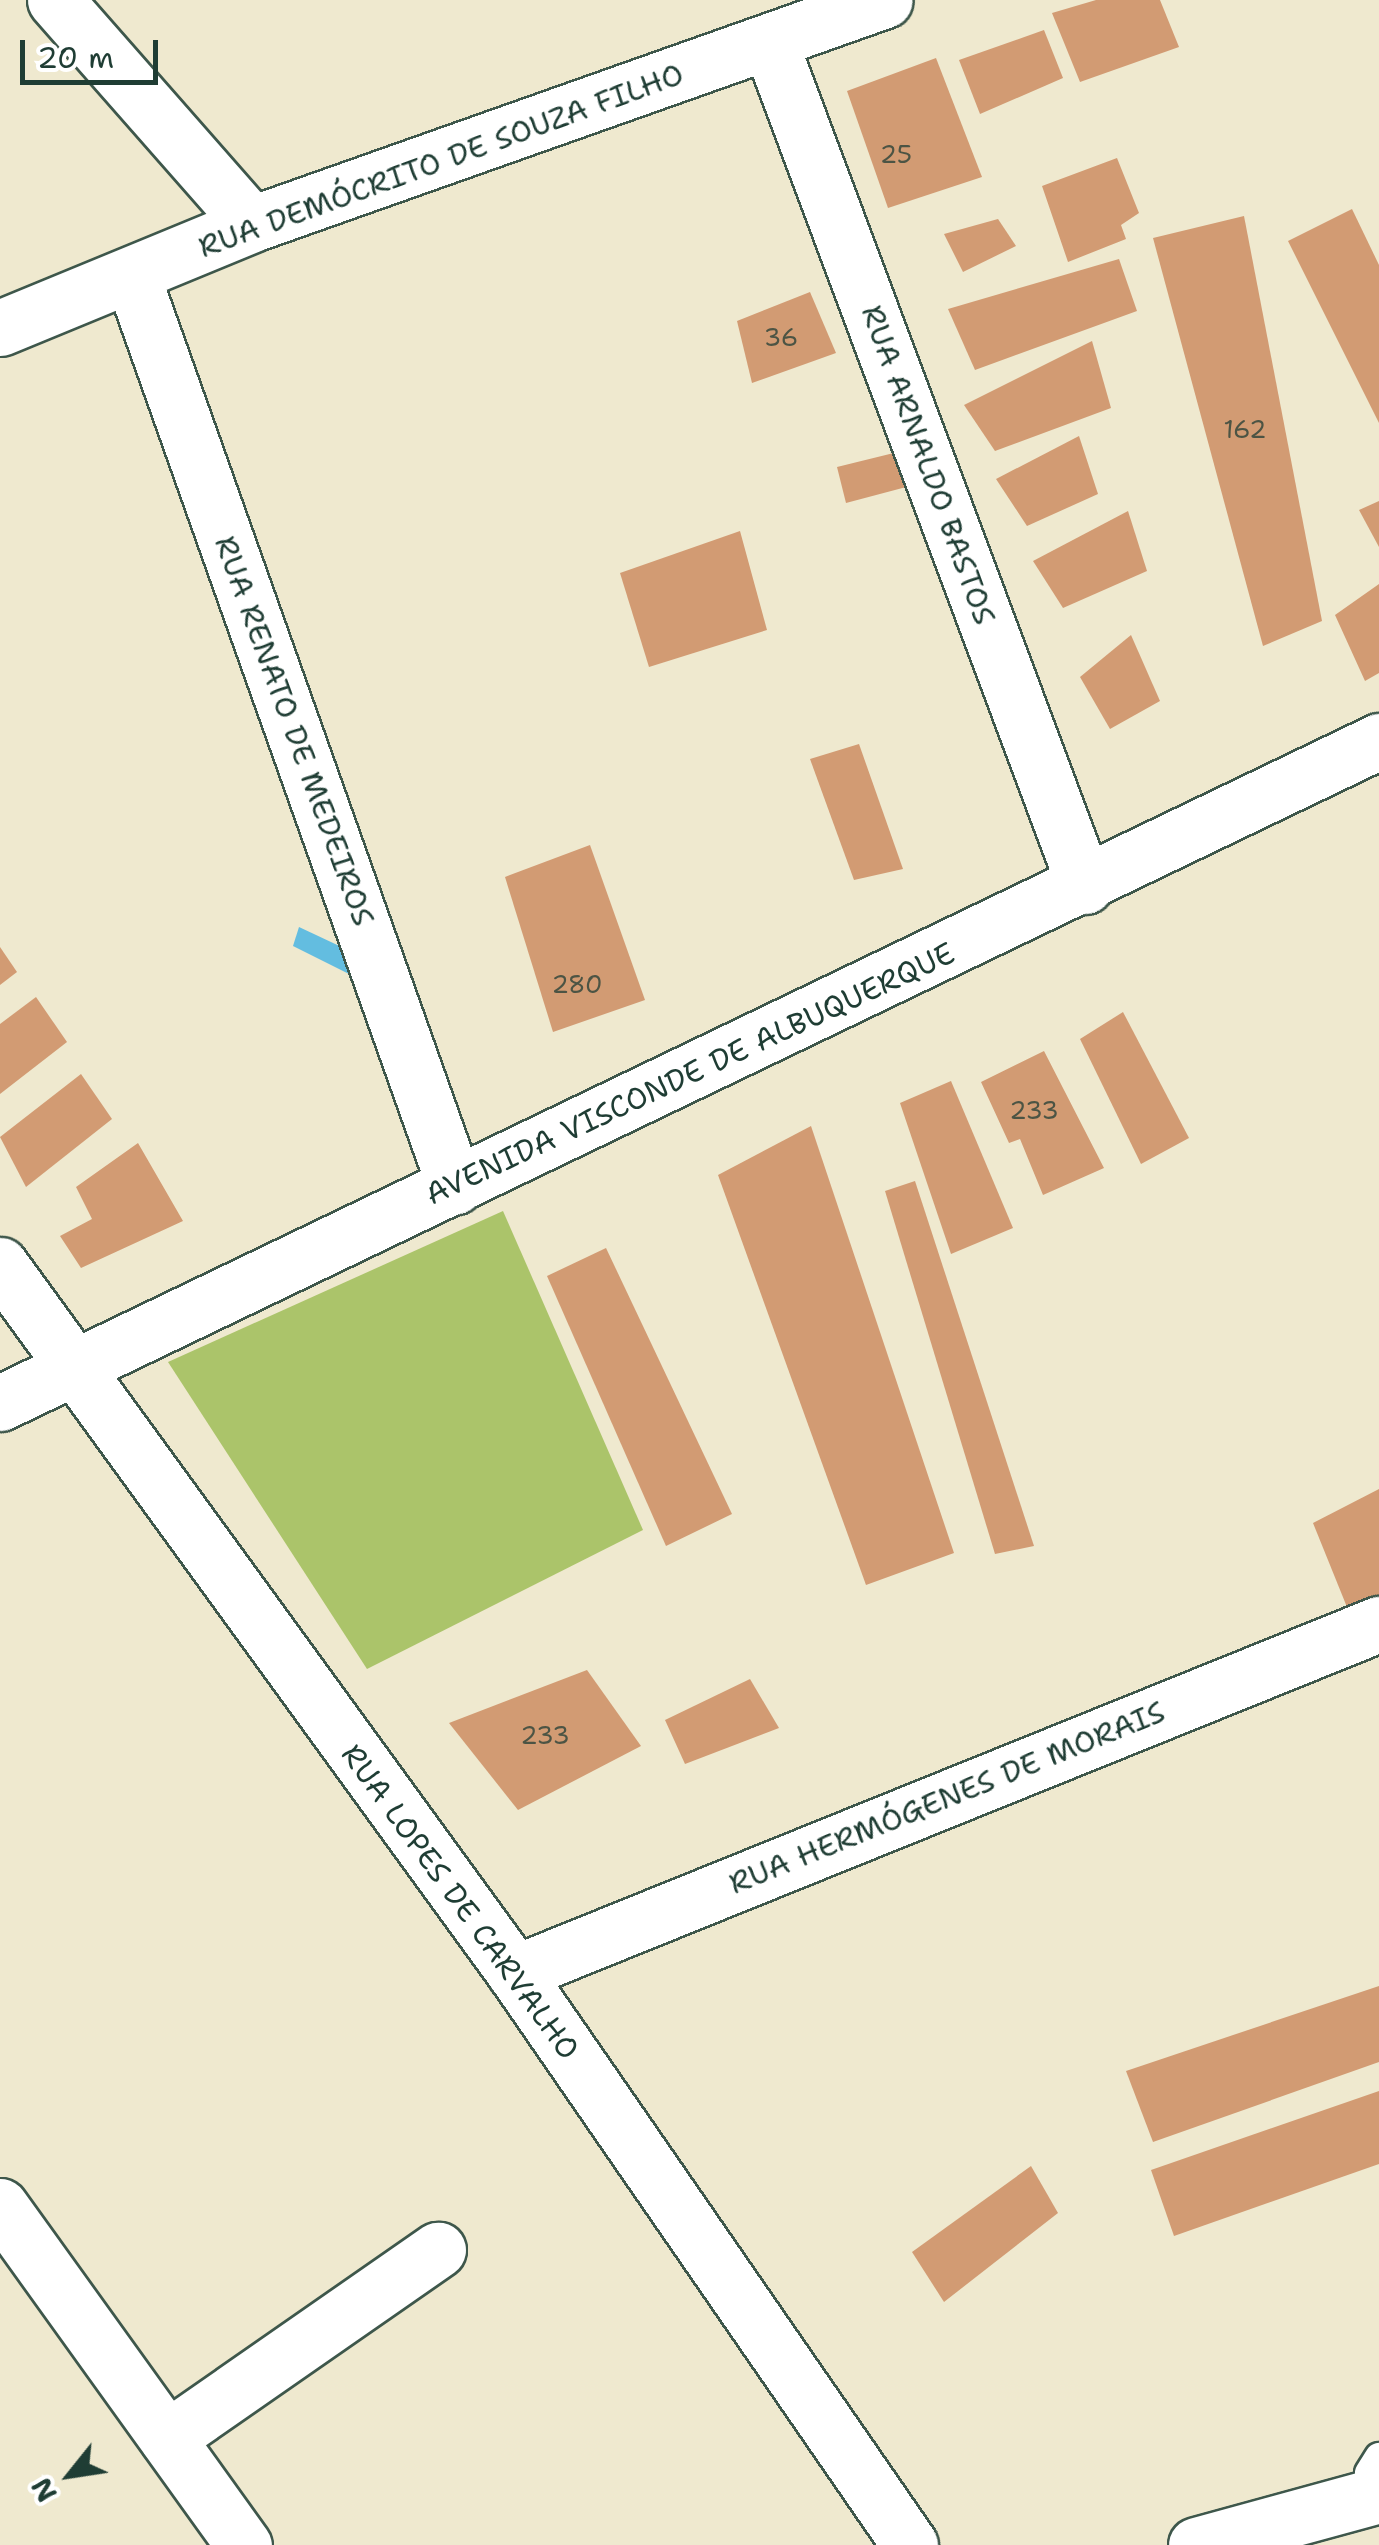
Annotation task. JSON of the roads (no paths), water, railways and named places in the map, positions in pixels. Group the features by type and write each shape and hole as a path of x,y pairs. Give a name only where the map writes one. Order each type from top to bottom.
{"street":[{"path":"55,0 252,224"},
{"name":"RUA DEMÓCRITO DE SOUZA FILHO","path":"0,328 252,224 885,0"},
{"name":"RUA ARNALDO BASTOS","path":"770,43 1085,886"},
{"name":"RUA RENATO DE MEDEIROS","path":"132,276 456,1186"},
{"name":"AVENIDA VISCONDE DE ALBUQUERQUE","path":"0,1403 1085,886 1379,741"},
{"name":"RUA LOPES DE CARVALHO","path":"0,1265 515,1972 910,2545"},
{"name":"RUA HERMÓGENES DE MORAIS","path":"515,1972 1379,1624"},
{"path":"0,2206 244,2545"},
{"path":"167,2438 438,2250"},
{"path":"1213,2542 1376,2474"}],"water":[{"path":"299,927 348,950 349,974 293,946"}]}
